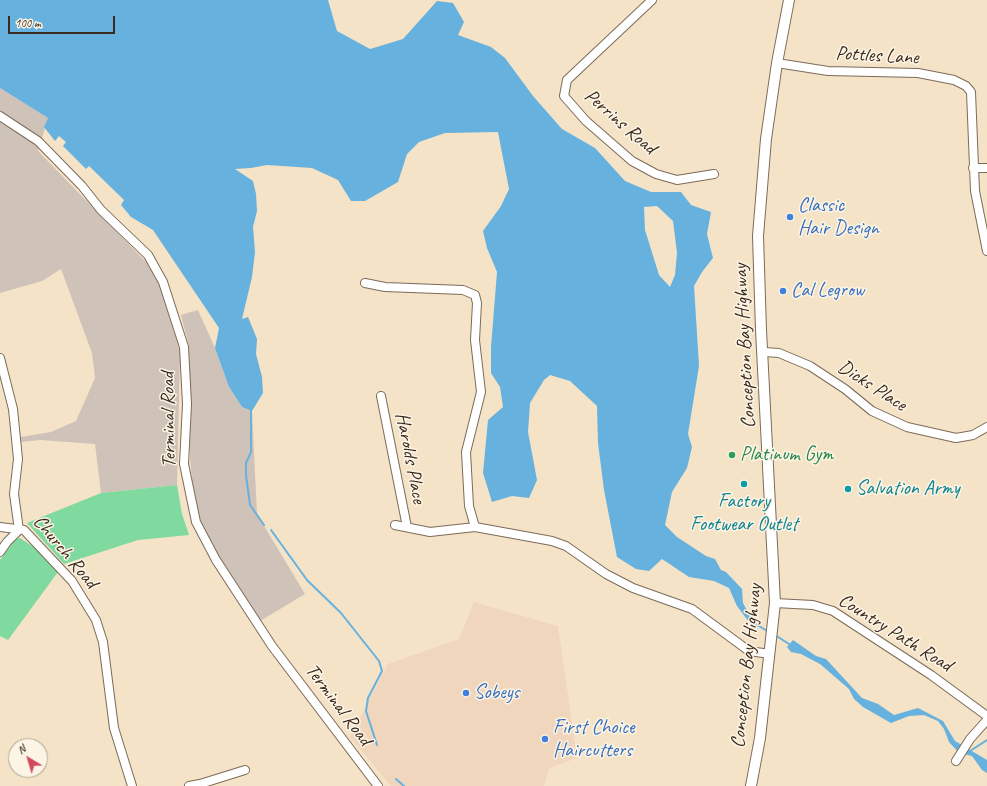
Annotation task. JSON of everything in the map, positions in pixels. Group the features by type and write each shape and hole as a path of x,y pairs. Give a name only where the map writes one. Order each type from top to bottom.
{"main road":[{"name":"Conception Bay Highway","path":"751,786 758,747 775,603 764,352 761,330 758,236 766,139 777,63 789,0"},
{"path":"744,786 758,747"}],"street":[{"name":"Perrins Road","path":"652,0 567,80 564,96 586,121 628,157 656,174 677,180 714,174"},
{"name":"Pottles Lane","path":"777,63 828,71 918,73 954,80 966,86 971,92 973,168"},
{"name":"Terminal Road","path":"0,116 38,141 82,186 101,210 148,255 163,282 184,347 187,404 184,464 196,522 216,560 272,646 378,786"},
{"path":"987,168 973,168 979,212 987,251"},
{"path":"365,283 385,288 463,290 475,296 477,303 475,340 481,392 466,452 469,506 475,528"},
{"name":"Dicks Place","path":"764,352 779,353 810,366 845,389 872,411 907,427 960,438 973,435 987,427"},
{"name":"Church Road","path":"0,358 13,409 18,459 14,494 19,530 24,530 72,581 96,620 103,642 114,728 132,786"},
{"name":"Harolds Place","path":"381,396 406,527"},
{"path":"395,525 430,532 475,528 552,541 566,546 606,574 633,588 692,609 749,651 770,652"},
{"path":"0,527 19,530"},
{"path":"0,552 7,542 19,530"},
{"name":"Country Path Road","path":"775,603 813,605 833,611 931,675 987,716"},
{"path":"958,759 965,747 987,720"},
{"path":"189,786 245,770"}],"shaded area":[{"path":"0,88 48,118 38,151 147,263 161,288 172,317 180,354 177,485 101,493 95,444 40,440 21,442 21,437 51,432 76,421 95,378 92,353 61,269 42,281 0,293"},
{"path":"198,310 215,348 229,387 242,407 252,411 257,514 305,594 260,621 219,559 200,520 193,491 190,458 189,346 181,315"},
{"path":"474,602 558,626 577,758 549,768 544,786 391,786 350,737 388,664 459,639"}],"green space":[{"path":"177,485 182,514 189,535 138,540 64,564 27,523 101,493"},
{"path":"20,538 35,548 58,572 8,640 0,636 0,560 15,539"}],"water":[{"path":"0,0 328,0 337,31 370,49 403,39 437,1 453,3 464,22 458,35 491,47 505,58 533,96 562,129 595,148 625,181 651,192 681,192 691,205 711,212 707,234 713,258 702,272 694,286 699,366 688,434 692,447 687,468 672,492 665,525 677,537 706,556 715,559 721,570 726,572 742,589 743,603 750,616 761,623 755,630 737,606 729,588 714,581 689,577 662,559 649,571 636,569 617,557 604,490 598,443 597,406 570,381 550,375 544,380 530,403 528,432 537,480 529,498 512,496 492,502 483,473 488,420 503,407 500,387 491,373 491,347 497,272 487,248 483,231 501,206 509,189 498,132 445,133 419,142 407,154 398,182 365,201 351,201 338,180 312,168 267,165 235,169 253,181 256,194 257,211 253,227 255,252 252,277 242,319 248,317 257,339 256,354 262,377 263,393 252,411 242,407 229,387 215,348 219,328 153,230 131,217 121,205 124,200 89,166 86,169 63,146 66,142 59,136 55,141 44,127 48,118 0,88","holes":["657,206 673,221 677,253 675,275 670,287 659,275 645,230 644,207"]},
{"path":"793,640 816,656 826,659 862,698 878,704 894,715 918,708 943,721 955,741 987,760 987,773 982,770 972,756 959,753 949,742 944,729 938,721 924,715 909,716 891,723 863,707 854,699 849,689 820,664 801,654 791,652 787,647"}],"waterway":[{"path":"251,408 251,452 246,463 246,475 250,505 264,525"},
{"path":"271,530 307,580 341,613 379,661 382,671 368,698 366,711 377,745"},
{"path":"759,626 769,632"},
{"path":"775,635 789,644"},
{"path":"970,751 987,740"},
{"path":"396,779 404,786"}],"place":[{"name":"Classic Hair Design","path":"790,217"},
{"name":"Cal Legrow","path":"783,291"},
{"name":"Platinum Gym","path":"732,455"},
{"name":"Factory Footwear Outlet","path":"744,484"},
{"name":"Salvation Army","path":"848,489"},
{"name":"Sobeys","path":"466,693"},
{"name":"First Choice Haircutters","path":"545,739"}]}
